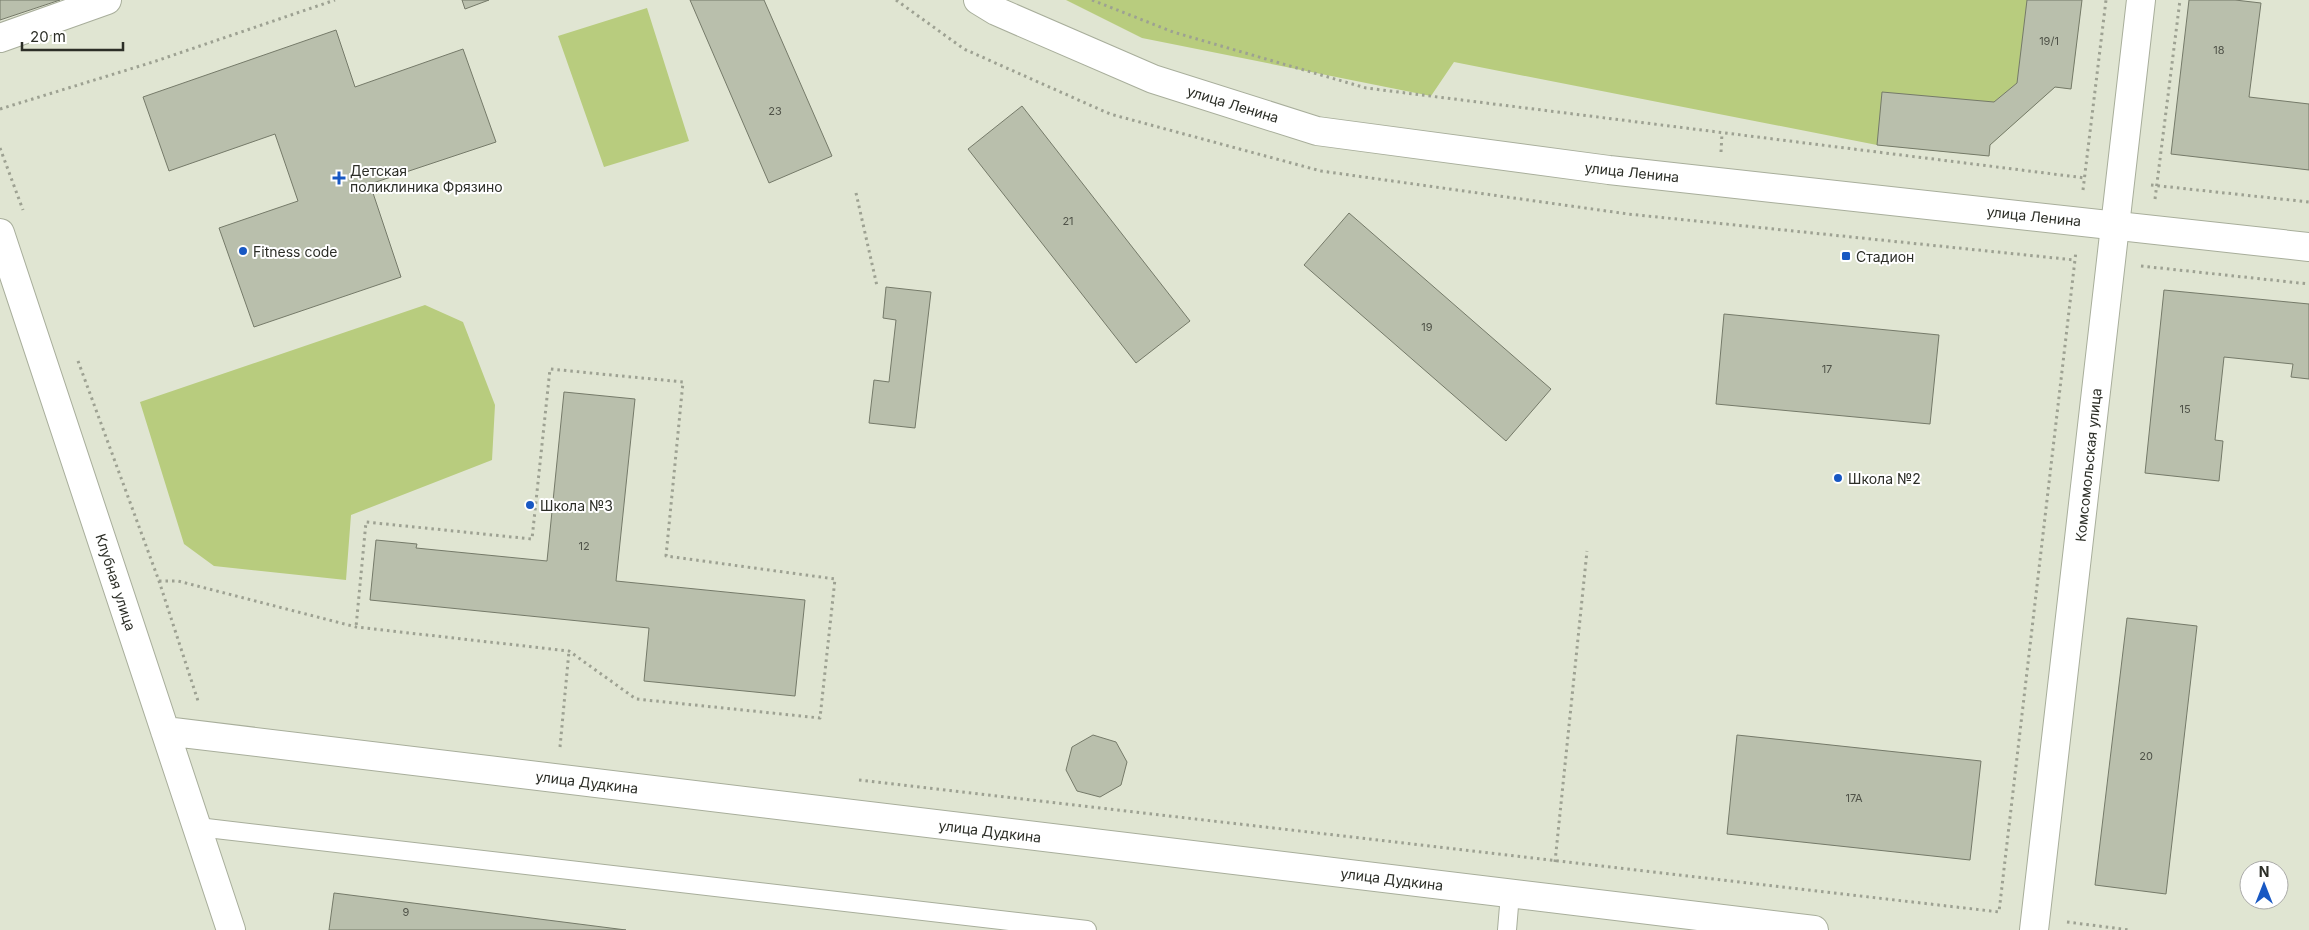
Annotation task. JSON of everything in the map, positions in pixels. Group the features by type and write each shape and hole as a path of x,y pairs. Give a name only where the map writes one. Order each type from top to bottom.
{"street":[{"path":"0,38 107,0"},
{"name":"улица Ленина","path":"978,0 996,11 1153,79 1317,131 1610,170 2309,247"},
{"name":"Комсомольская улица","path":"2034,930 2141,0"},
{"name":"Клубная улица","path":"0,234 231,930"},
{"name":"улица Дудкина","path":"165,731 1814,930"}],"lane":[{"path":"198,828 1087,930"},
{"path":"1507,930 1510,894"}],"path":[{"path":"0,109 153,62 335,0"},
{"path":"1092,0 1173,32 1366,88 2084,178 2309,202"},
{"path":"849,780 2000,912 2106,0"},
{"path":"2146,266 2180,0"},
{"path":"0,148 24,212"},
{"path":"856,193 877,286"},
{"path":"2075,260 2309,284"},
{"path":"78,360 159,581 200,707"},
{"path":"159,581 178,581 356,627 569,651 636,698 820,718 835,579 666,556 683,382 550,369 532,539 366,522 356,627"},
{"path":"1555,862 1587,552"},
{"path":"559,753 569,651"},
{"path":"2067,922 2130,930"}],"green space":[{"path":"1066,0 2082,0 2071,89 2055,87 1990,145 1989,156 1877,145 1454,62 1431,96 1142,38"},
{"path":"647,8 689,141 604,167 558,36"},
{"path":"425,305 463,322 495,405 492,460 351,515 346,580 214,566 184,544 140,402"}],"building":[{"path":"0,0 60,0 0,20"},
{"path":"462,0 489,0 465,9"},
{"path":"690,0 764,0 832,156 769,183"},
{"path":"2027,0 2082,0 2071,89 2055,87 1990,145 1989,156 1877,145 1882,92 1994,102 2017,83"},
{"path":"2189,0 2235,0 2261,3 2249,97 2309,104 2309,170 2171,154"},
{"name":"Детская поликлиника Фрязино","path":"336,30 355,87 463,49 496,142 370,184 401,277 254,327 219,228 298,201 275,134 169,171 143,97"},
{"path":"1022,106 1190,321 1136,363 968,149"},
{"path":"1349,213 1551,389 1506,441 1304,265"},
{"path":"886,287 931,292 915,428 869,423 874,380 889,382 896,320 883,318"},
{"path":"2164,290 2309,304 2309,379 2291,377 2293,364 2224,357 2215,440 2223,441 2219,481 2145,473"},
{"path":"1724,314 1939,335 1930,424 1716,404"},
{"path":"564,392 635,399 616,581 805,600 795,696 644,681 649,628 370,600 376,540 417,544 416,548 547,561"},
{"path":"2127,618 2197,626 2166,894 2095,885"},
{"path":"1093,735 1116,742 1127,762 1121,785 1100,797 1077,791 1066,770 1072,747"},
{"path":"1737,735 1981,761 1970,860 1727,834"},
{"path":"334,893 626,930 329,930"}],"place":[{"name":"Детская поликлиника Фрязино","path":"339,178"},
{"name":"Fitness code","path":"243,251"},
{"name":"Стадион","path":"1846,256"},
{"name":"Школа №2","path":"1838,478"},
{"name":"Школа №3","path":"530,505"}]}
